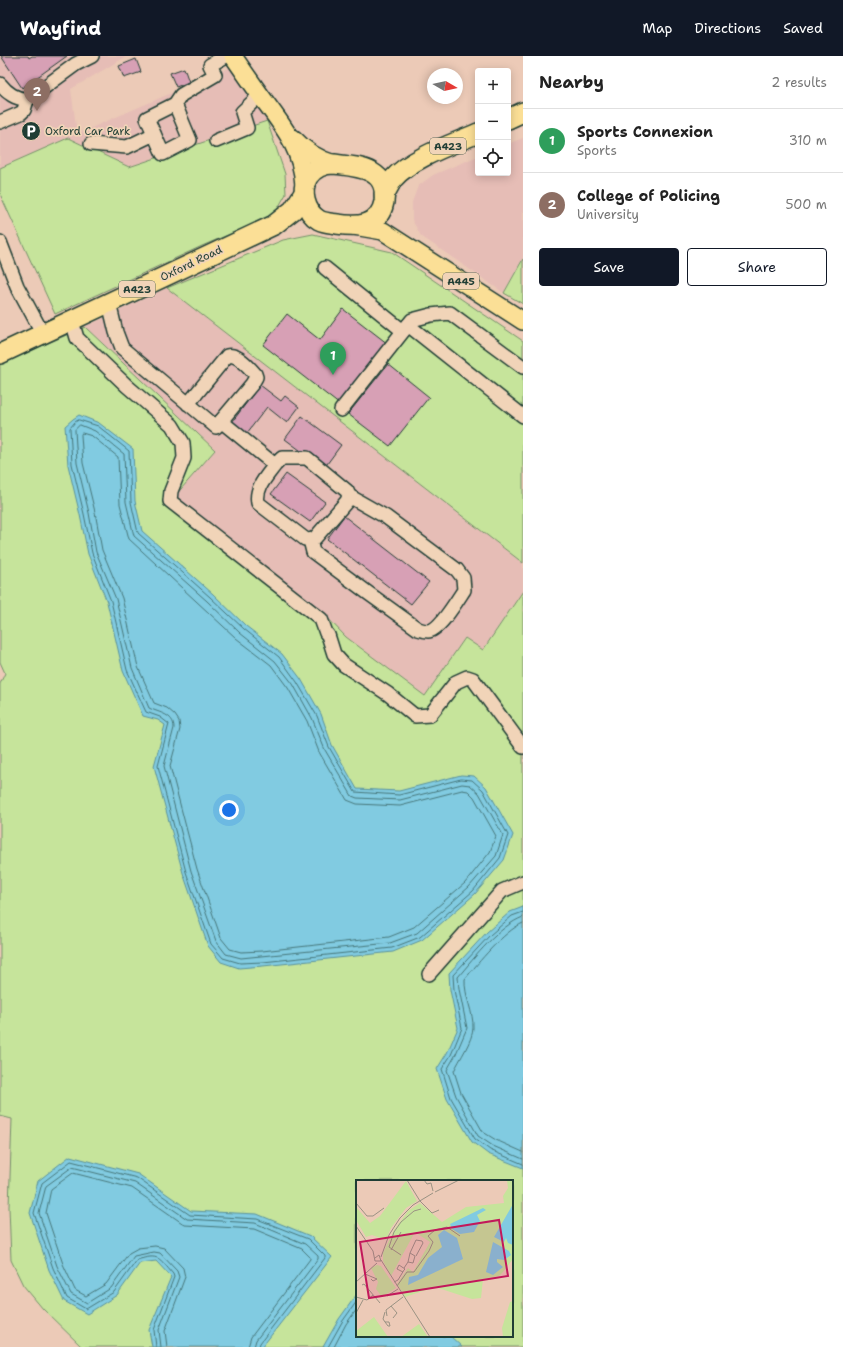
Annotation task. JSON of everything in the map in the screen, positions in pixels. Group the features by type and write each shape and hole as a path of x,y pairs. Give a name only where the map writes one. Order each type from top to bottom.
{"highway":[{"path":"511,118 523,112"},
{"name":"A423","path":"384,199 393,179 403,170 417,160 475,133"},
{"name":"A423","path":"359,167 382,168 417,160"},
{"path":"334,164 359,167 372,172 381,180 384,188 384,199 381,209 374,219 362,225 354,226 324,222 315,217 308,208 304,189 307,179 314,170 323,165 334,164"},
{"name":"Oxford Road","path":"0,354 274,225 293,210 304,189"},
{"name":"Oxford Road","path":"274,225 302,220 324,222"}],"main road":[{"path":"233,56 290,135 313,156 334,164"},
{"path":"290,135 304,175 304,189"},
{"name":"A445","path":"384,199 390,223 399,240"},
{"name":"A445","path":"354,226 383,231 523,321"}],"lane":[{"path":"0,122 24,110 27,100 76,64 92,56"},
{"path":"175,104 190,140 163,154 147,118 175,104 181,95 215,75 210,65 226,56"},
{"path":"0,84 6,92 15,98 27,100"},
{"path":"216,141 247,128 242,112 260,95"},
{"path":"91,144 127,147 154,134"},
{"path":"0,242 17,286 43,334"},
{"path":"325,268 523,416"},
{"path":"109,303 116,332 122,348 188,404 219,424 275,465"},
{"path":"341,410 412,320 431,315 450,313 523,367"},
{"path":"72,321 77,338 127,386 172,424 182,443 184,458 171,491 170,501 321,619 334,654 344,666 388,694 415,716 430,715 456,682 467,677 473,679 523,747"},
{"path":"188,404 227,356 234,356 253,371 256,378 219,424"},
{"path":"282,458 307,458 347,491 348,496 347,501 315,538 310,540 305,539 258,503 256,496 258,488 282,458"},
{"path":"310,540 313,552 418,629 428,632 434,629 445,618 464,590 463,578 458,570 386,517 348,496"},
{"path":"429,974 502,891 523,882"}],"shaded area":[{"path":"0,56 127,56 71,89 77,134 229,68 267,121 128,167 68,138 0,168"},
{"path":"523,138 523,259 504,293 421,236 412,220 412,202 418,186 433,175 475,157 475,176 511,176 511,143"},
{"path":"167,288 523,563 523,591 483,650 465,638 425,696 346,637 316,606 174,497 215,450 85,327"}],"green space":[{"path":"267,121 285,174 286,194 274,215 202,246 55,314 0,194 0,168 68,138 129,167"},
{"path":"313,234 392,252 523,341 523,563 167,288 283,240"},
{"path":"523,259 523,304 504,293"},
{"path":"85,327 215,450 174,497 316,606 346,637 425,696 465,638 483,650 523,591 523,1347 82,1347 43,1309 23,1285 11,1260 9,1207 12,1119 0,1116 0,684 5,673 0,662 0,364"}],"water":[{"path":"79,415 99,423 133,449 135,501 142,531 213,594 246,626 282,654 301,679 321,714 332,745 357,789 399,791 461,775 474,776 486,787 513,835 504,860 475,894 422,940 393,952 239,968 221,962 208,946 183,873 154,766 165,725 158,720 143,716 123,671 107,602 88,554 68,465 65,426"},
{"path":"523,907 523,1168 488,1154 472,1142 447,1099 437,1069 447,1053 458,1028 450,990 449,973 487,932 510,912"},
{"path":"70,1156 138,1174 191,1211 257,1214 310,1236 332,1257 262,1347 152,1347 149,1330 171,1277 156,1261 140,1263 117,1295 87,1314 64,1301 49,1270 30,1213 38,1181"},
{"path":"356,1295 356,1337 451,1337 462,1347 323,1347 339,1319"}],"building":[{"path":"1,56 28,56 29,58 32,56 67,56 22,88"},
{"path":"136,59 141,72 124,78 119,66"},
{"path":"184,68 189,82 176,87 170,73"},
{"path":"343,309 388,344 340,405 263,345 287,314 320,340"},
{"path":"388,364 429,397 390,446 348,414"},
{"path":"260,385 281,401 285,396 299,407 287,423 267,407 247,433 232,422"},
{"path":"302,416 341,445 324,468 285,439"},
{"path":"286,474 325,502 310,522 271,494"},
{"path":"344,516 429,582 411,604 327,539"}],"place":[{"name":"College of Policing","path":"37,111"},
{"name":"Oxford Car Park","path":"31,131"},
{"name":"Sports Connexion","path":"333,375"}]}
